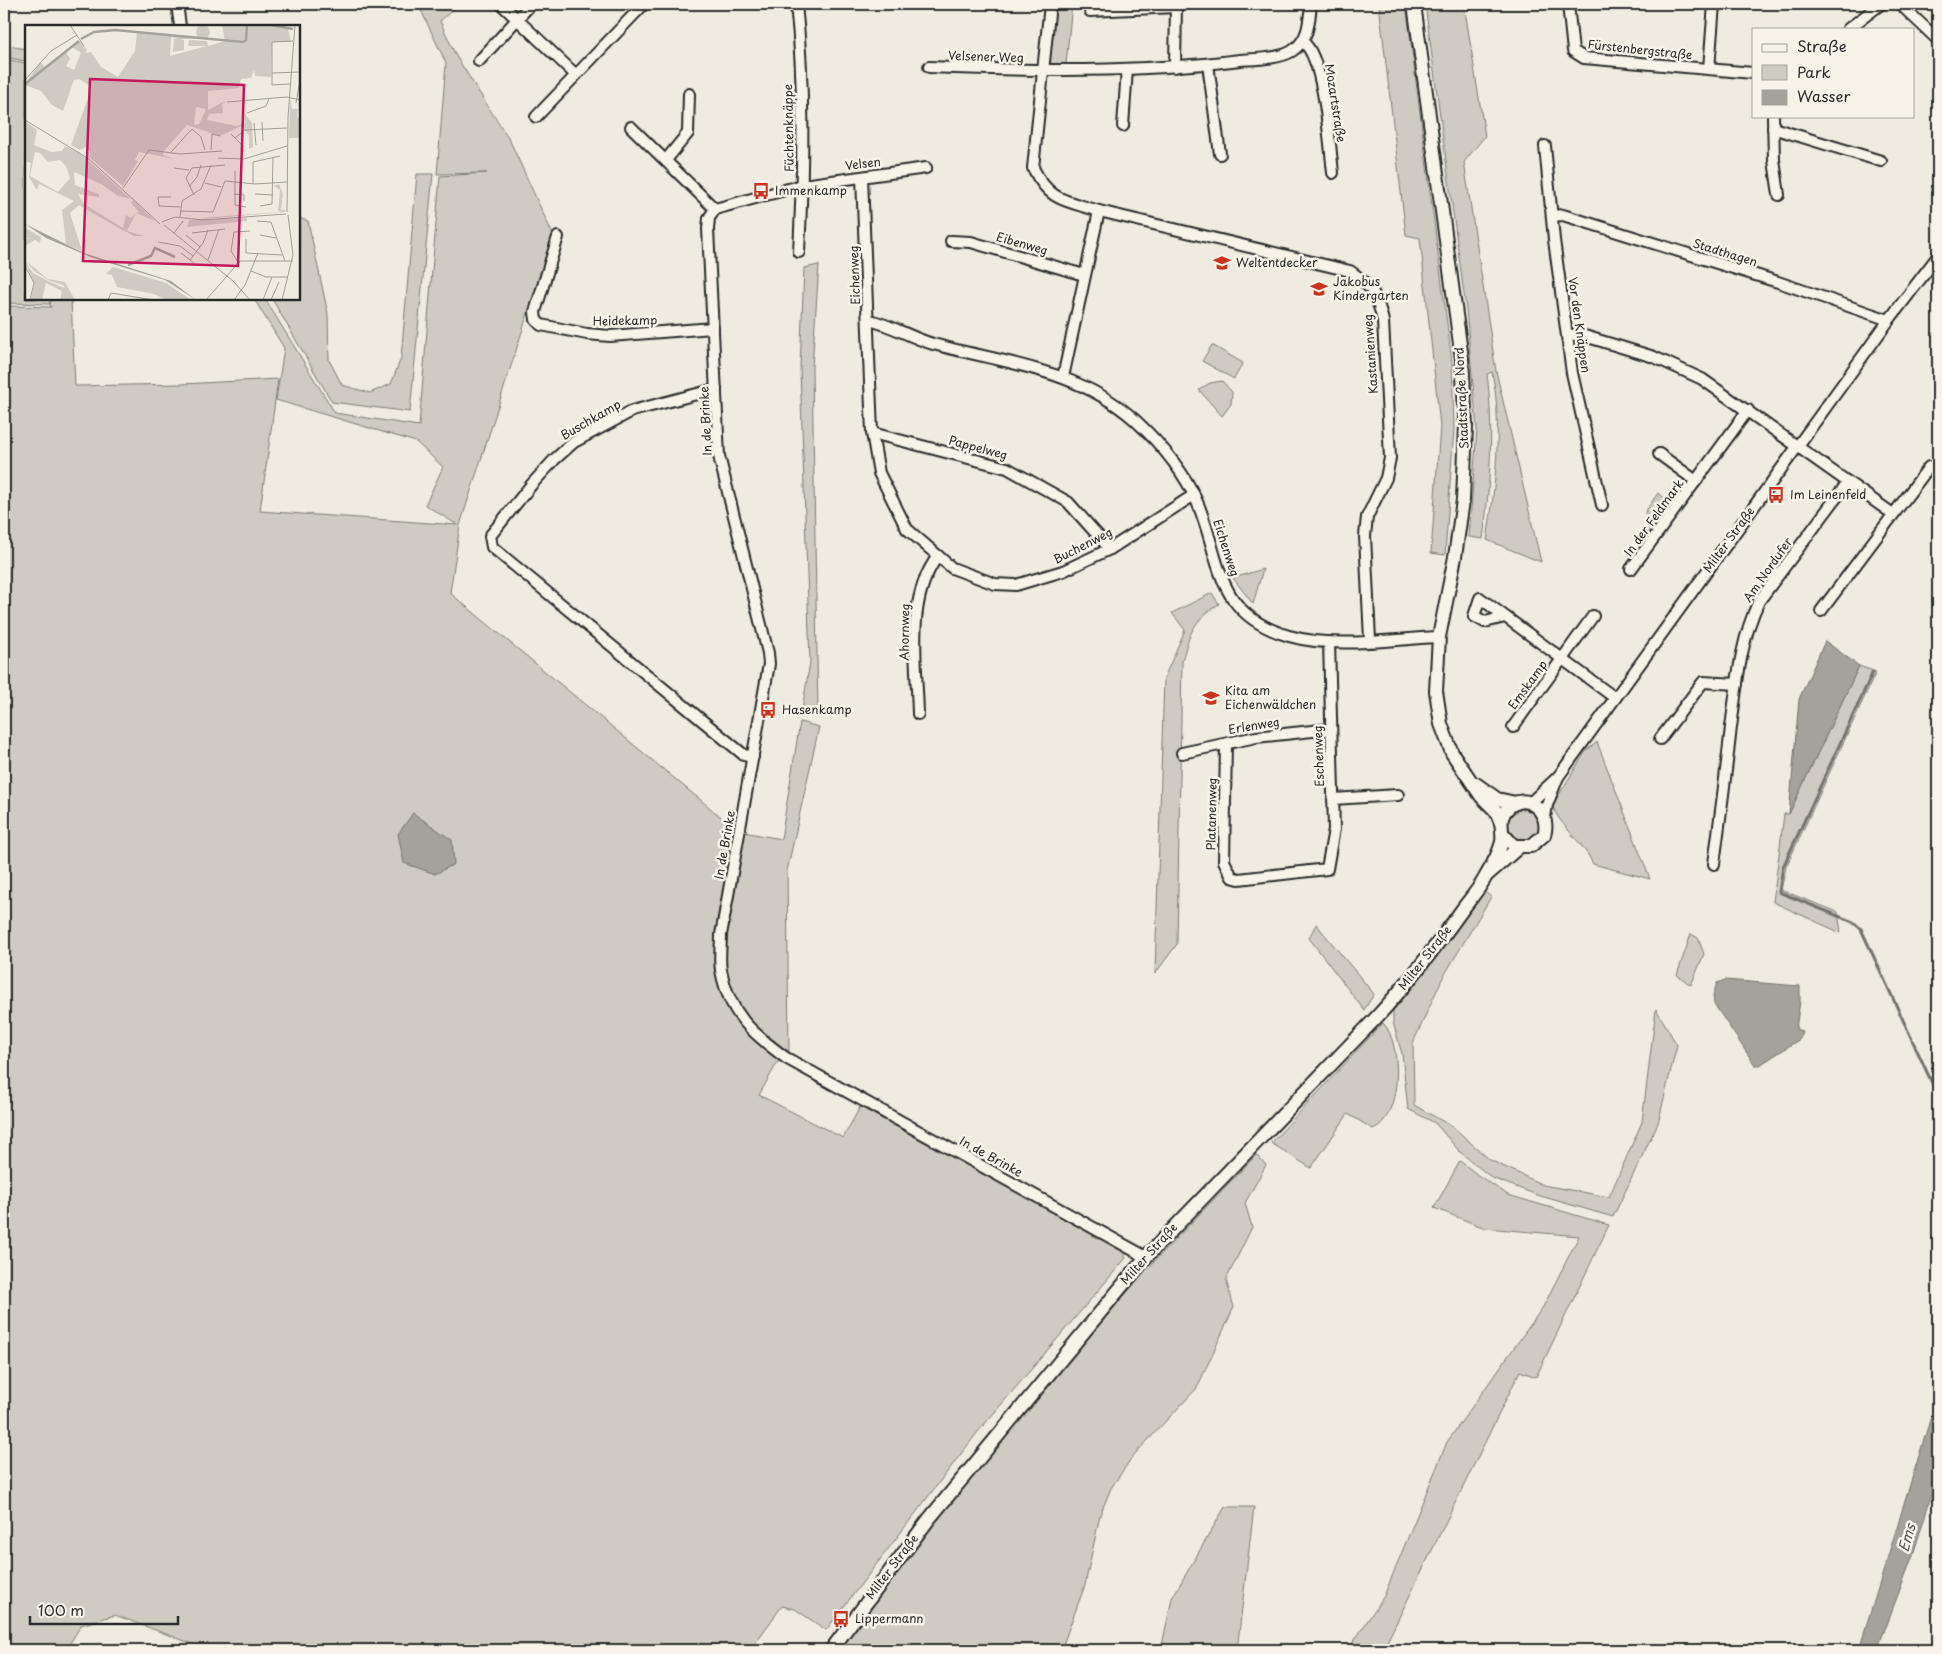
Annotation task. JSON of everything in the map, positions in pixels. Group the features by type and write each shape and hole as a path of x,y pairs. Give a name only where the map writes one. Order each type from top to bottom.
{"main road":[{"name":"Stadtstraße Nord","path":"1414,4 1464,391 1466,454 1463,500 1455,557 1439,637 1436,692 1441,724 1452,753 1481,796 1496,811 1502,829"},
{"name":"Stadtstraße Nord","path":"1473,783 1497,799 1516,803"},
{"path":"1516,803 1530,803 1539,808 1545,817 1546,829 1541,840 1531,846 1519,847 1510,843 1502,829 1504,813 1516,803"},
{"name":"Milter Straße","path":"1487,876 1500,847 1502,829"},
{"name":"Milter Straße","path":"831,1650 929,1519 1146,1257 1386,1007 1435,947 1487,876 1519,847"}],"street":[{"path":"177,4 180,25"},
{"path":"501,4 576,75"},
{"path":"479,61 531,4"},
{"path":"536,117 644,4"},
{"name":"Füchtenknäppe","path":"796,4 800,32 803,185 799,252"},
{"name":"Velsener Weg","path":"1033,168 1050,4"},
{"path":"1042,71 1175,67 1291,52 1303,42 1308,30 1311,4"},
{"name":"Fürstenbergstraße","path":"1568,4 1573,51 1577,56 1752,74"},
{"path":"1709,69 1714,4"},
{"path":"1849,28 1881,4"},
{"path":"1900,4 1938,40"},
{"path":"1090,11 1176,6 1175,67"},
{"name":"Mozartstraße","path":"1303,42 1309,46 1314,56 1325,106 1333,173"},
{"path":"1208,64 1220,154"},
{"name":"Velsener Weg","path":"929,67 1042,71"},
{"path":"1123,126 1128,69"},
{"path":"666,160 688,133 689,94"},
{"path":"1773,118 1774,160 1779,195"},
{"path":"631,127 715,209 803,185"},
{"path":"1773,128 1881,161"},
{"name":"Vor den Knäppen","path":"1545,146 1572,373 1602,505"},
{"name":"Velsen","path":"803,185 926,168"},
{"name":"Kastanienweg","path":"1033,168 1042,187 1058,198 1099,211 1350,271 1368,284 1379,301 1383,321 1390,458 1386,478 1367,517 1364,536 1370,640"},
{"name":"Eichenweg","path":"862,177 869,320 931,343 1002,359 1079,383 1134,420 1176,466 1194,495 1206,528 1217,569 1232,599 1249,615 1273,629 1289,636 1329,642 1439,637"},
{"name":"In de Brinke","path":"715,209 709,218 708,230 719,456 768,653 769,664 721,935 720,969 730,996 744,1024 786,1058 1146,1257"},
{"path":"1063,377 1099,211"},
{"name":"Stadthagen","path":"1552,216 1563,215 1778,282 1889,320"},
{"name":"Heidekamp","path":"558,237 535,312 536,320 541,325 586,334 610,336 714,328"},
{"name":"Eibenweg","path":"951,241 971,242 1084,275"},
{"name":"Milter Straße","path":"1530,803 1558,777 1889,320 1938,256"},
{"name":"Buchenweg","path":"869,320 872,433 879,473 906,529 952,568 986,582 1016,585 1063,571 1110,549 1194,495"},
{"path":"1567,336 1578,334 1654,357 1702,379 1798,445 1893,514"},
{"name":"Buschkamp","path":"716,389 632,411 574,442 532,484 490,536 490,542 492,547 744,755 753,757"},
{"name":"In der Feldmark","path":"1632,569 1748,410"},
{"name":"Pappelweg","path":"872,433 1007,468 1068,502 1110,549"},
{"name":"In der Feldmark","path":"1659,454 1696,481"},
{"path":"1821,611 1929,466"},
{"name":"Am Nordufer","path":"1714,864 1743,643 1750,620 1759,601 1848,482"},
{"name":"Ahornweg","path":"918,714 916,632 918,598 929,568 938,556"},
{"name":"Emskamp","path":"1513,727 1592,616"},
{"name":"Emskamp","path":"1505,617 1616,698"},
{"name":"Eschenweg","path":"1327,869 1334,829 1329,642"},
{"path":"1660,739 1703,682 1737,684"},
{"name":"Erlenweg","path":"1182,753 1256,737 1331,729"},
{"name":"Platanenweg","path":"1226,744 1224,862 1232,877 1239,880 1327,869"},
{"name":"Milter Straße","path":"1545,817 1547,805 1558,777"},
{"path":"1333,799 1398,795"}],"green space":[{"path":"418,4 459,4 440,21 456,56 510,141 553,235 460,525 450,593 738,831 781,839 800,722 819,727 787,871 789,1052 780,1058 759,1095 843,1138 860,1107 1119,1248 1126,1258 977,1433 826,1630 795,1609 782,1606 750,1650 209,1650 115,1615 81,1625 66,1650 4,1650 4,306 51,307 51,300 71,300 75,386 182,384 278,379 260,511 458,525 425,505 443,467 416,442 276,400 284,348 255,300 266,300 335,413 419,426 440,176 487,173 437,174 446,63"},
{"path":"1054,4 1072,4 1066,64 1053,65 1047,58"},
{"path":"1379,4 1406,4 1452,362 1454,428 1445,555 1431,553 1440,426 1420,238 1406,235"},
{"path":"1425,4 1464,4 1485,136 1464,162 1496,371 1541,562 1487,540 1497,456 1497,413 1492,372 1487,374 1490,456 1488,498 1483,539 1469,537 1477,429 1466,309"},
{"path":"4,45 25,49 25,61 4,57"},
{"path":"4,59 25,63 25,300 50,300 50,304 4,303"},
{"path":"417,174 433,174 410,412 332,402 273,300 300,300 300,218 308,221 328,314 329,360 342,385 370,393 391,384 401,358"},
{"path":"819,265 812,367 818,714 802,710 810,662 800,368 804,268"},
{"path":"1212,345 1243,363 1234,379 1202,361"},
{"path":"1222,381 1232,392 1231,404 1222,416 1199,390 1210,383"},
{"path":"1658,493 1673,504 1650,535 1645,512"},
{"path":"1263,569 1253,604 1233,578"},
{"path":"1212,593 1219,604 1203,616 1194,628 1182,661 1177,944 1155,974 1164,678 1185,630 1172,613"},
{"path":"1859,666 1876,672 1786,867 1781,890 1838,912 1841,933 1773,902 1784,814 1789,814"},
{"path":"1597,742 1650,879 1593,864 1552,806 1586,751"},
{"path":"1524,809 1530,810 1535,814 1539,819 1539,831 1535,836 1530,840 1524,841 1518,840 1513,836 1509,831 1508,825 1509,819 1513,814 1518,810"},
{"path":"1484,891 1491,897 1442,979 1413,1043 1414,1105 1453,1127 1490,1160 1543,1185 1609,1197 1642,1122 1656,1009 1677,1045 1658,1123 1613,1217 1537,1195 1492,1178 1460,1152 1435,1123 1408,1109 1402,1054 1393,1022 1393,1010 1430,965"},
{"path":"1316,924 1374,994 1364,1010 1309,938"},
{"path":"1691,934 1698,938 1704,954 1691,985 1677,975"},
{"path":"1383,1023 1390,1033 1394,1046 1396,1079 1390,1111 1383,1122 1373,1129 1348,1114 1311,1168 1271,1143"},
{"path":"1256,1155 1266,1165 1245,1203 1252,1227 1226,1280 1234,1307 1197,1388 1133,1456 1111,1488 1100,1515 1085,1585 1061,1650 838,1650 954,1496 1149,1267"},
{"path":"1460,1161 1508,1195 1609,1225 1536,1377 1520,1371 1383,1650 1348,1650 1384,1596 1447,1442 1543,1307 1579,1236 1485,1228 1434,1208"},
{"path":"1225,1507 1254,1507 1237,1650 1161,1650 1172,1598"}],"water":[{"path":"1825,641 1859,666 1789,814 1799,699"},
{"path":"413,813 452,840 454,864 435,874 404,863 398,834"},
{"path":"1725,980 1800,986 1796,1029 1802,1031 1800,1039 1760,1065 1755,1065 1714,1004 1713,995 1717,983"},
{"name":"Ems","path":"1938,1394 1938,1473 1913,1555 1877,1650 1859,1650"}],"waterway":[{"path":"1873,672 1783,867 1779,892 1853,922 1861,929 1938,1096"}],"place":[{"name":"Immenkamp","path":"761,191"},
{"name":"Weltentdecker","path":"1222,263"},
{"name":"Jakobus Kindergarten","path":"1319,289"},
{"name":"Im Leinenfeld","path":"1776,495"},
{"name":"Kita am Eichenwäldchen","path":"1211,698"},
{"name":"Hasenkamp","path":"768,710"},
{"name":"Lippermann","path":"841,1619"}]}
